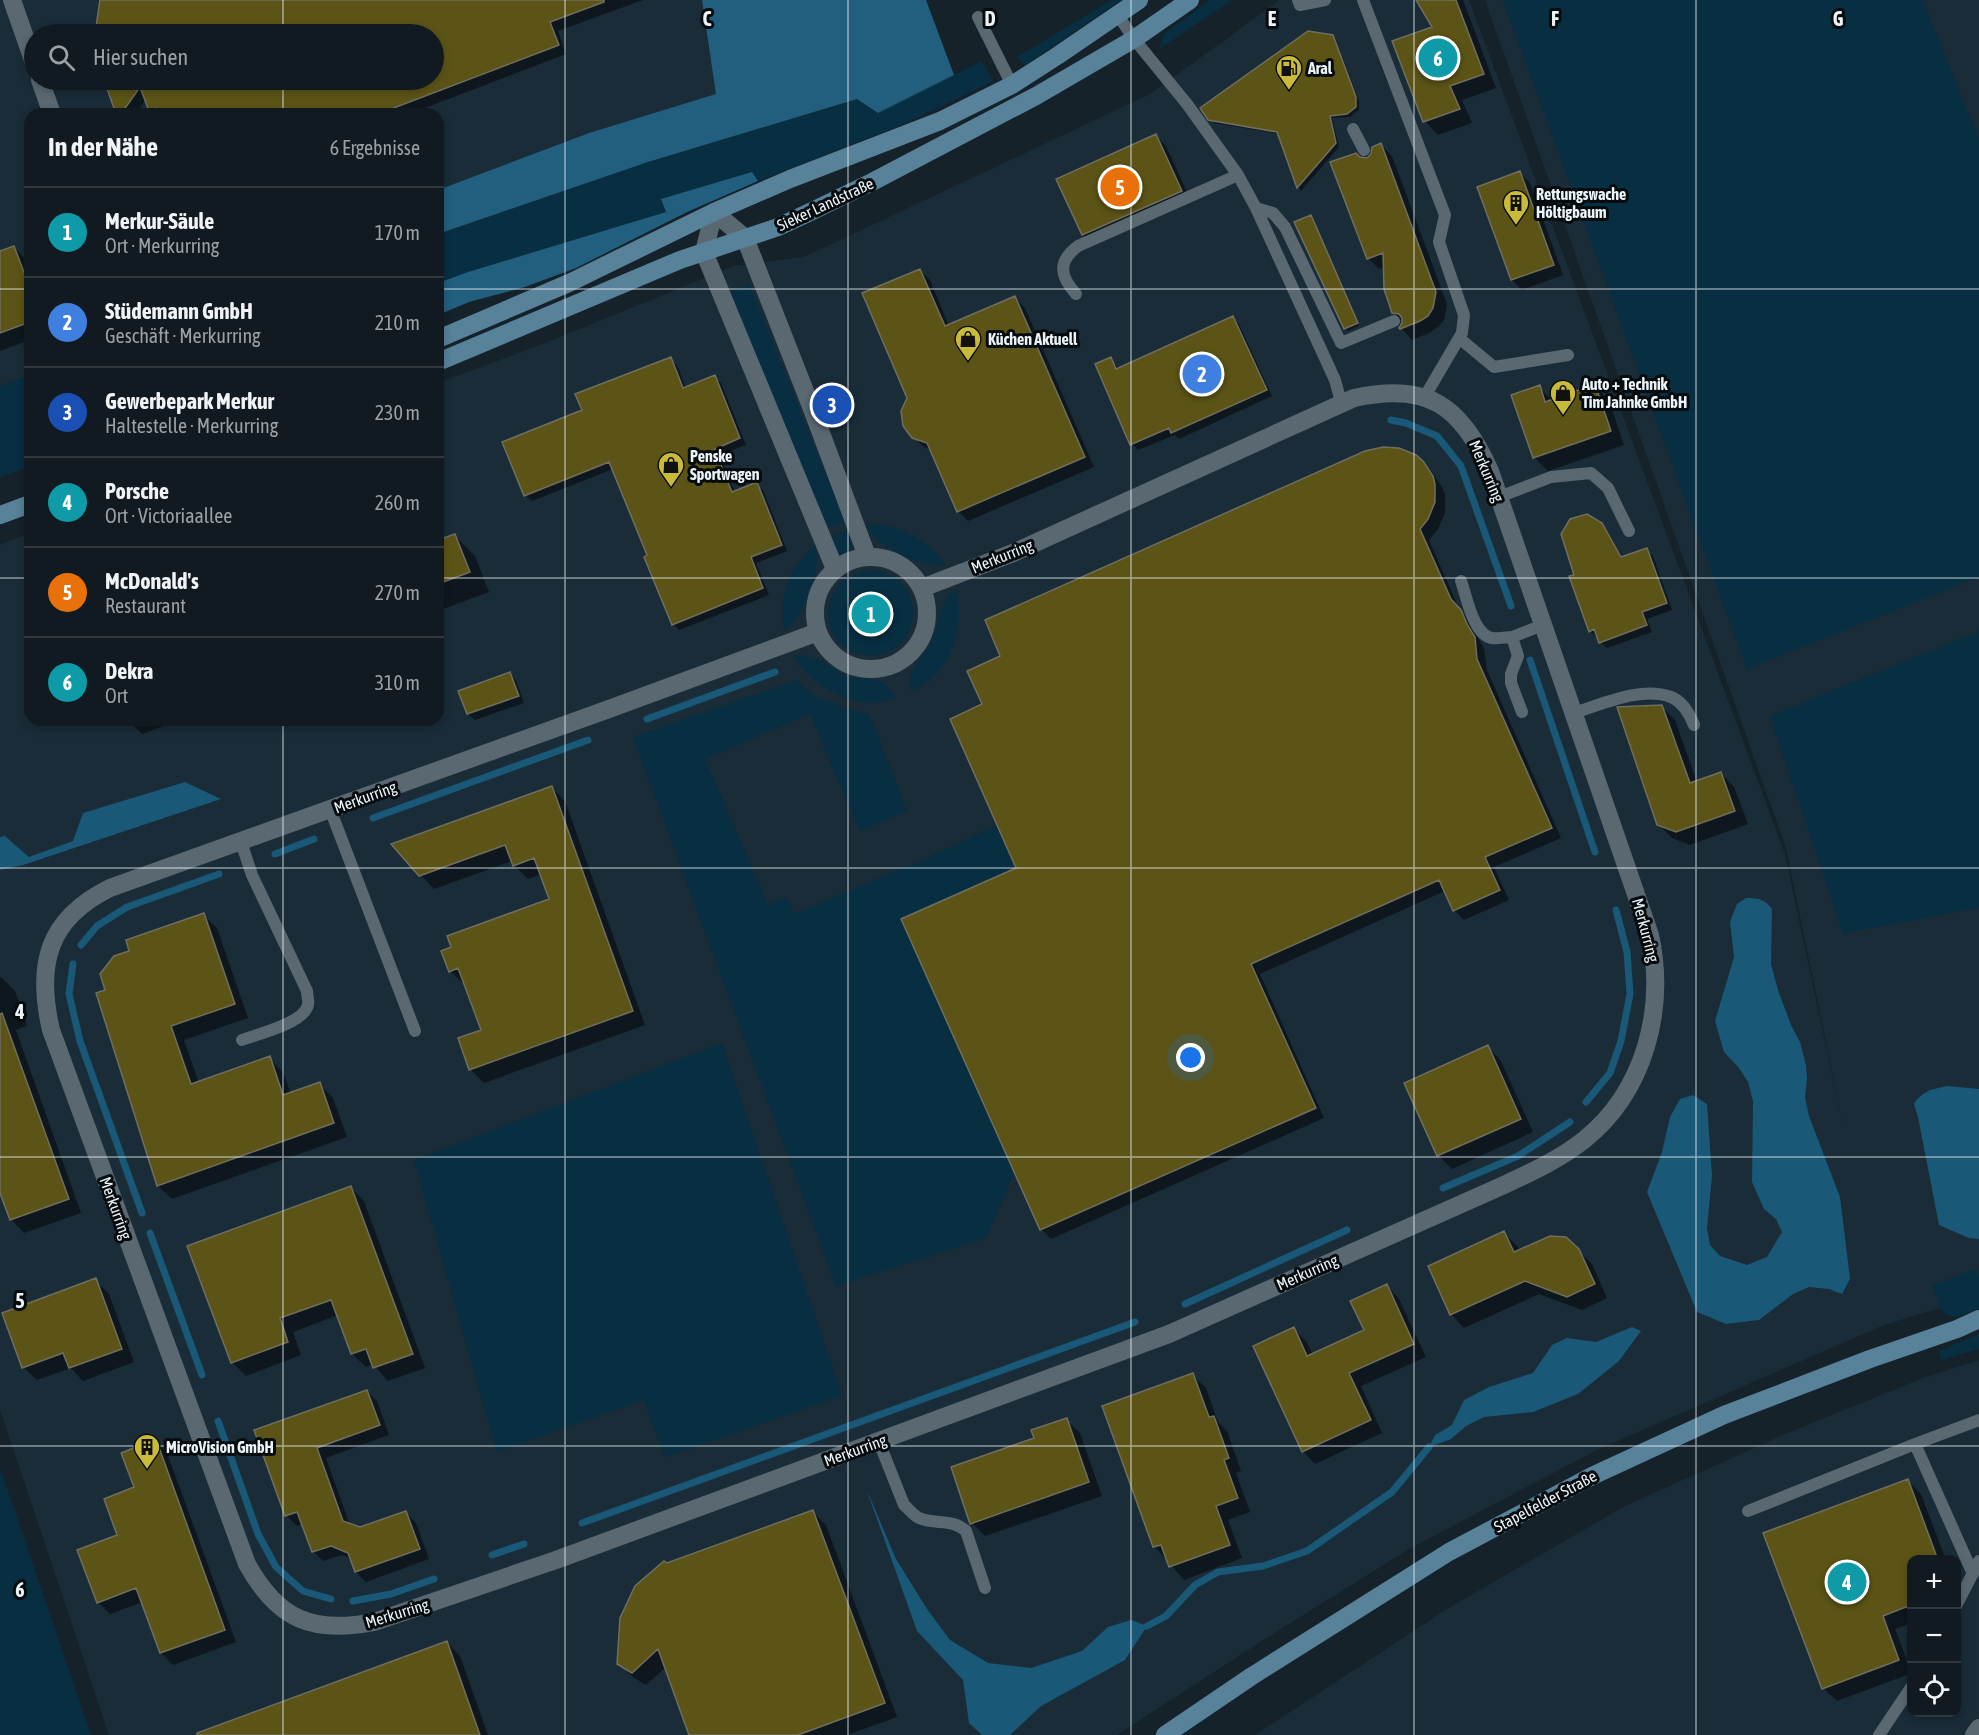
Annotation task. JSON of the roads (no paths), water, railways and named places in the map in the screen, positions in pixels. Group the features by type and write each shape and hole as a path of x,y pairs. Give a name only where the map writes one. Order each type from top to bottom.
{"main road":[{"name":"Sieker Landstraße","path":"444,336 569,283 714,212 790,179 920,130 1012,85 1139,0"},
{"name":"Sieker Landstraße","path":"444,359 651,272 778,227 872,182 1036,96 1134,39 1190,0"},
{"path":"0,515 24,506"},
{"name":"Stapelfelder Straße","path":"1165,1735 1271,1664 1449,1552 1592,1476 1724,1415 1979,1319"},
{"name":"Stapelfelder Straße","path":"1957,1329 1979,1324"}],"street":[{"path":"12,0 24,34"},
{"path":"44,90 50,108"},
{"path":"835,569 704,252 714,212 745,238 867,556"},
{"name":"Merkurring","path":"818,632 110,888 86,902 58,932 45,968 44,989 51,1030 247,1564 270,1597 292,1615 316,1625 346,1627 374,1622 556,1560 1169,1334 1535,1171 1569,1151 1593,1132 1626,1091 1646,1050 1655,1007 1656,970 1650,935 1482,453 1469,430 1444,408 1411,394 1383,393 1341,402 1013,553 922,588"},
{"path":"867,556 898,562 912,573 922,588 928,608 924,633 909,654 892,665 871,669 850,665 829,650 818,632 815,614 817,596 823,583 835,569 848,561 867,556"},
{"path":"1974,1735 1979,1728"}],"lane":[{"path":"1299,3 1325,0"},
{"path":"1364,0 1445,215 1440,242 1464,315 1462,333 1424,398"},
{"path":"1117,14 1134,39 1187,104 1238,175 1257,208 1335,380 1341,402"},
{"path":"978,17 1012,85"},
{"path":"1353,129 1364,150"},
{"path":"1076,294 1067,284 1063,269 1066,257 1078,246 1238,175"},
{"path":"1257,208 1273,213 1285,226 1341,343 1394,321"},
{"path":"1459,338 1494,367 1568,355"},
{"path":"1499,497 1551,477 1591,473 1608,488 1629,531"},
{"path":"1461,581 1477,629 1484,635 1492,638 1512,637 1543,625"},
{"path":"1512,637 1518,656 1510,674 1510,683 1522,712"},
{"path":"1574,713 1623,698 1657,694 1673,697 1689,714 1694,725"},
{"path":"330,809 415,1031"},
{"path":"241,842 252,874 307,991 308,1004 306,1011 297,1020 242,1040"},
{"path":"1748,1511 1979,1420"},
{"path":"879,1442 904,1505 918,1517 960,1525 966,1531 985,1588"},
{"path":"1915,1444 1973,1574"},
{"path":"1961,1597 1979,1561"},
{"path":"1879,1735 1907,1692"}],"waterway":[{"path":"1391,420 1406,423 1437,436 1461,466 1511,606"},
{"path":"1530,660 1595,852"},
{"path":"647,719 775,672"},
{"path":"373,818 588,740"},
{"path":"275,854 314,839"},
{"path":"81,945 97,926 127,907 219,874"},
{"path":"1586,1102 1610,1073 1621,1041 1630,994 1627,952 1616,910"},
{"path":"73,964 69,994 80,1041 142,1213"},
{"path":"1443,1188 1518,1156 1570,1122"},
{"path":"1185,1304 1347,1230"},
{"path":"150,1233 202,1375"},
{"path":"582,1523 1135,1322"},
{"path":"218,1421 258,1534 276,1567 303,1591 331,1599"},
{"path":"1147,1626 1166,1616 1195,1585 1218,1572 1263,1566 1307,1551 1392,1492 1429,1447"},
{"path":"492,1555 524,1544"},
{"path":"353,1601 391,1594 434,1579"}],"place":[{"name":"Dekra","path":"1438,58"},
{"name":"Aral","path":"1289,91"},
{"name":"McDonald's","path":"1120,187"},
{"name":"Rettungswache Höltigbaum","path":"1516,226"},
{"name":"Küchen Aktuell","path":"968,362"},
{"name":"Stüdemann GmbH","path":"1202,374"},
{"name":"Gewerbepark Merkur","path":"832,405"},
{"name":"Auto + Technik Tim Jahnke GmbH","path":"1563,416"},
{"name":"Penske Sportwagen","path":"671,488"},
{"name":"Merkur-Säule","path":"871,614"},
{"name":"MicroVision GmbH","path":"147,1470"},
{"name":"Porsche","path":"1847,1582"}]}
